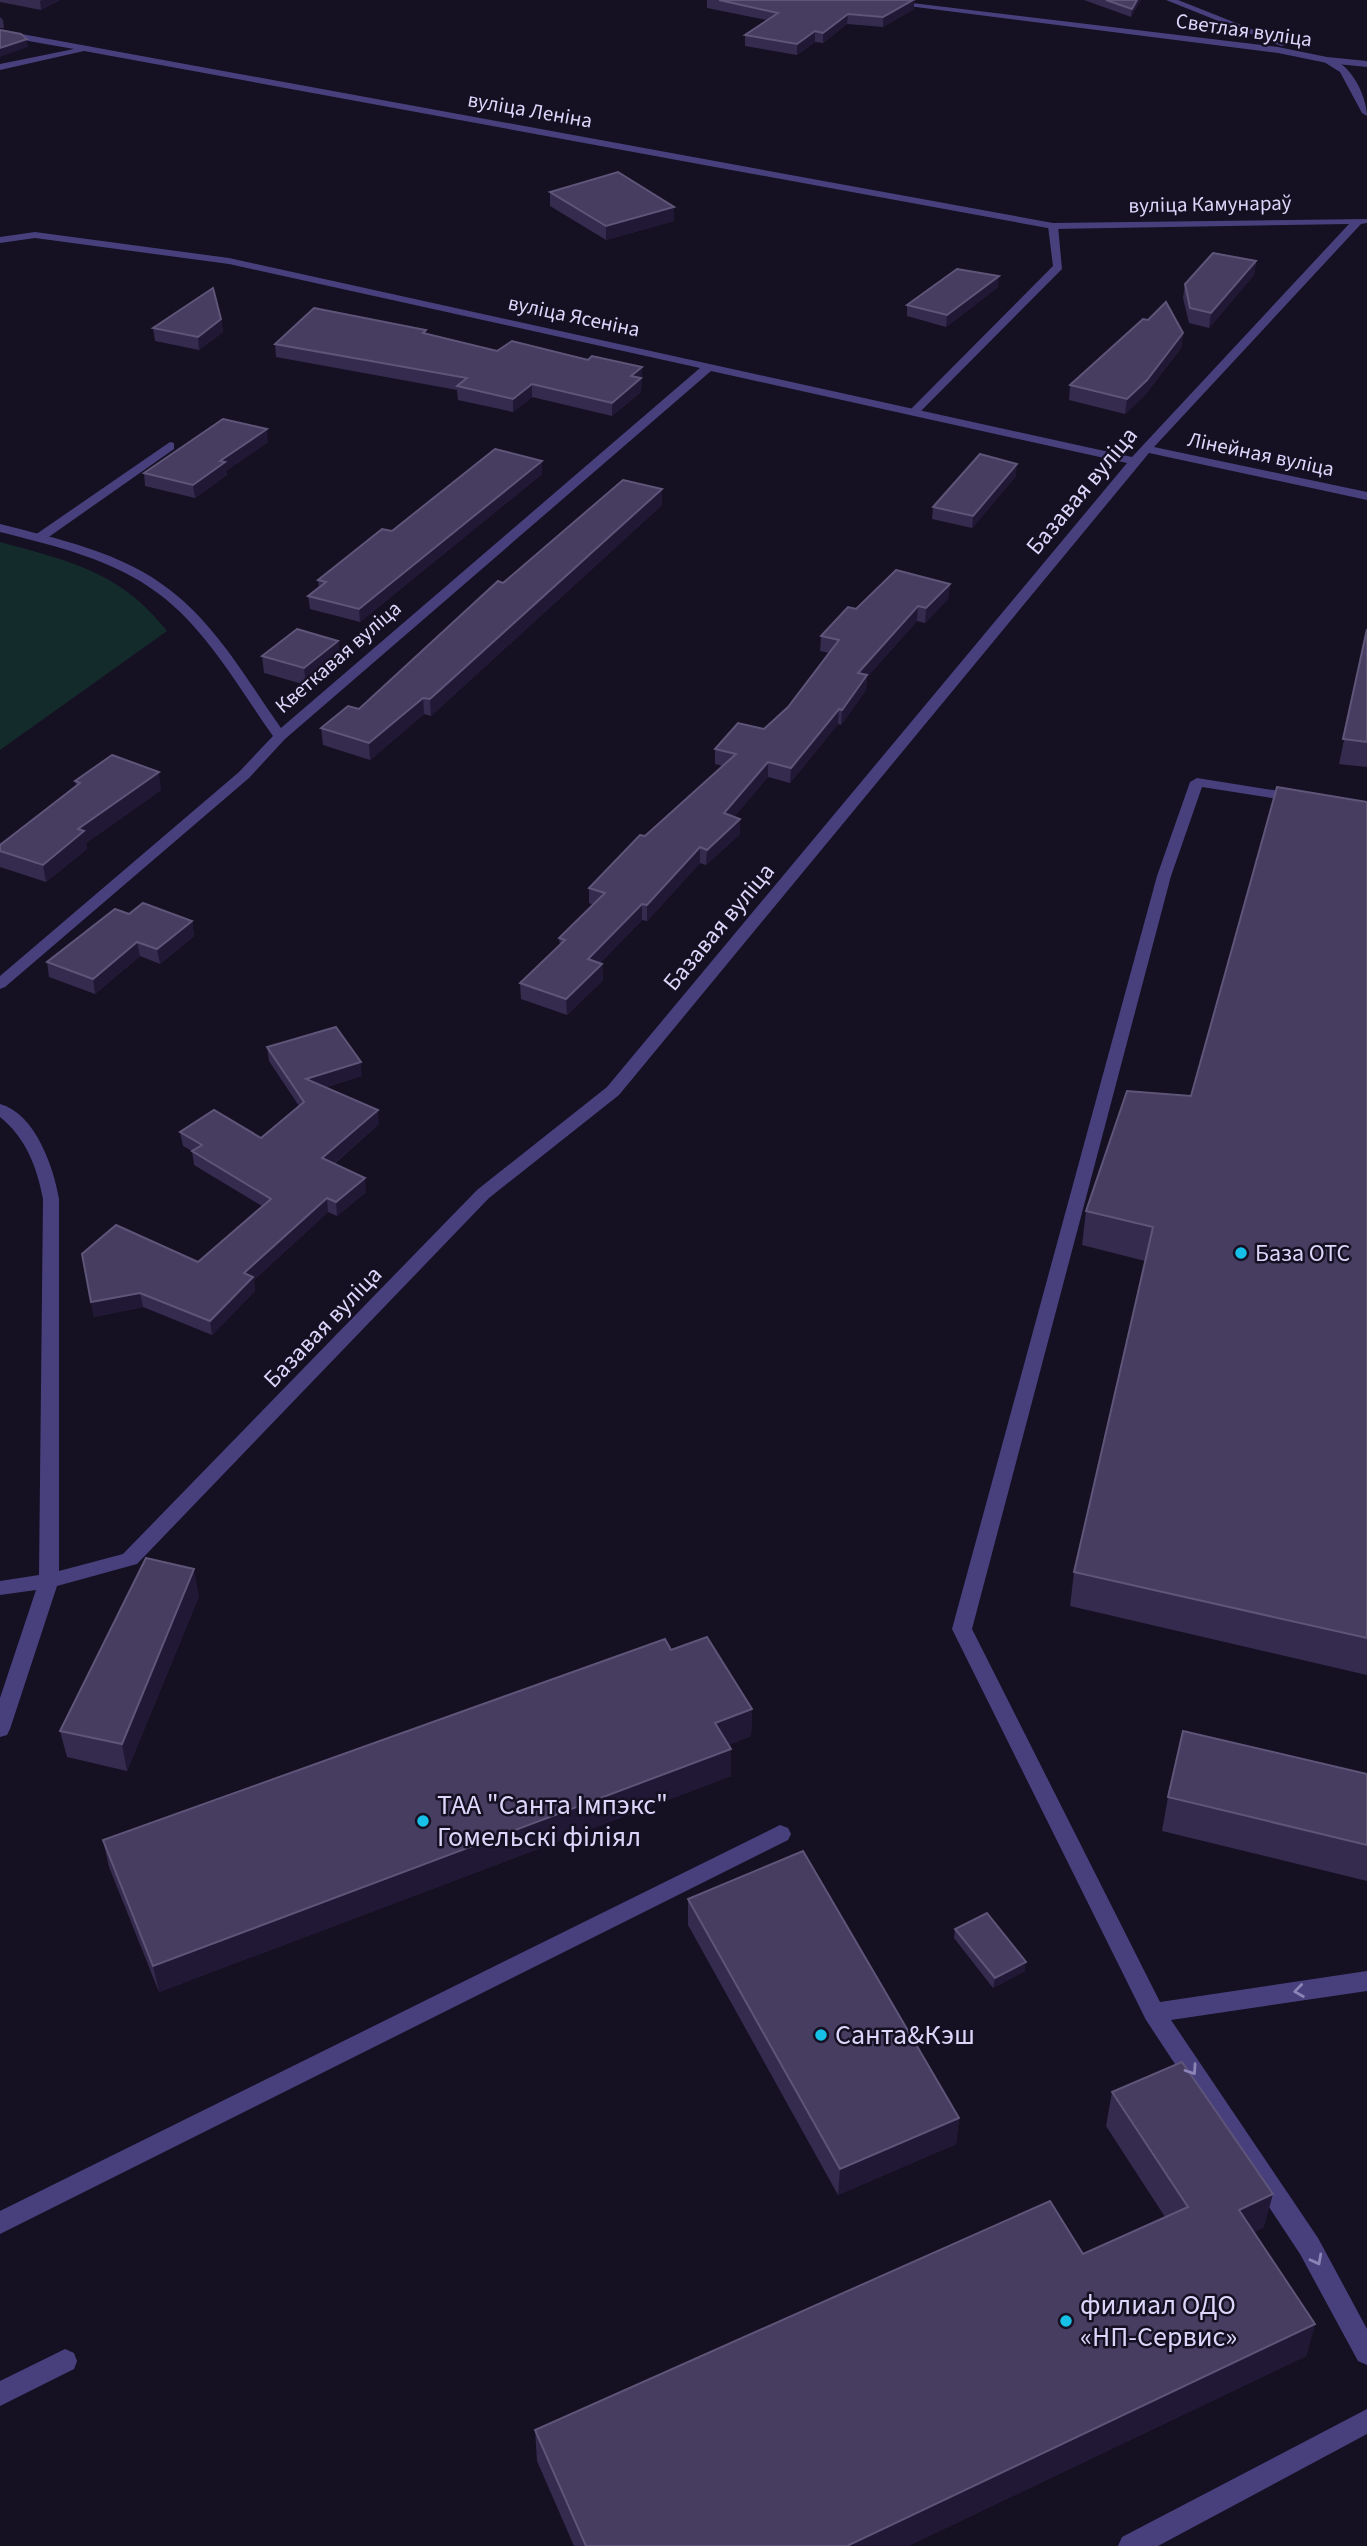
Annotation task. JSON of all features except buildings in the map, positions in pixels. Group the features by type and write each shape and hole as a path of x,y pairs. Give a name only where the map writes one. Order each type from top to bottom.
{"street":[{"name":"Светлая вуліца","path":"865,0 1278,50 1327,60 1367,64"},
{"path":"1170,0 1327,60 1344,71 1367,113"},
{"name":"вуліца Леніна","path":"0,33 1053,226"},
{"path":"0,67 89,48"},
{"name":"вуліца Камунараў","path":"1053,226 1362,221"},
{"name":"Базавая вуліца","path":"0,1588 50,1581 130,1559 483,1194 613,1091 1141,455 1362,221"},
{"path":"914,412 1058,267 1053,226"},
{"name":"вуліца Ясеніна","path":"0,240 36,234 229,261 914,412 1141,455"},
{"name":"Кветкавая вуліца","path":"0,984 244,775 280,736 709,367"},
{"path":"39,538 170,446"},
{"name":"Лінейная вуліца","path":"1141,455 1367,496"},
{"path":"0,528 103,560 164,591 199,627 280,736"},
{"path":"1315,801 1197,782 1164,876 962,1629 1154,2013 1309,2246 1367,2353"},
{"path":"0,1109 33,1141 46,1169 51,1199 50,1581 0,1729"},
{"path":"0,2223 780,1834"},
{"path":"1154,2013 1367,1981"},
{"path":"0,2394 65,2361"},
{"path":"1131,2546 1367,2421"}],"green space":[{"path":"0,542 71,563 112,582 149,611 167,631 0,750"}],"place":[{"name":"База ОТС","path":"1241,1253"},
{"name":"ТАА \"Санта Імпэкс\" Гомельскі філіял","path":"423,1821"},
{"name":"Санта&Кэш","path":"821,2035"},
{"name":"филиал ОДО «НП-Сервис»","path":"1066,2321"}]}
